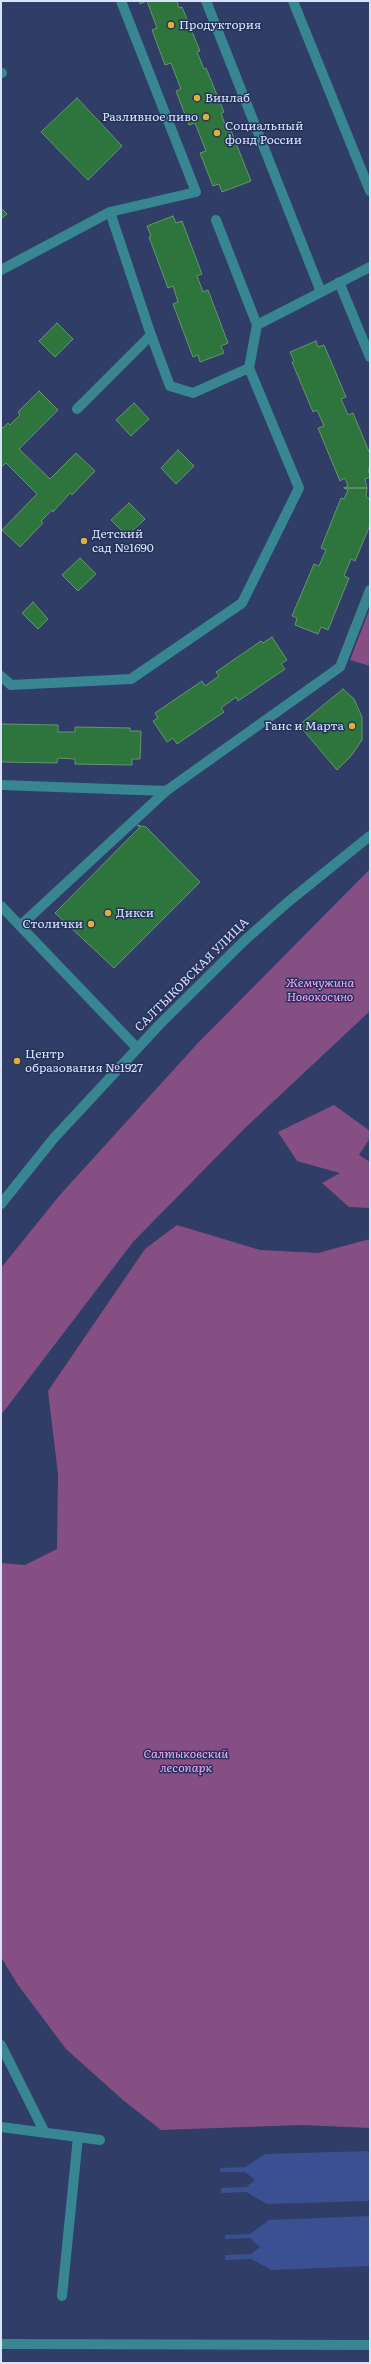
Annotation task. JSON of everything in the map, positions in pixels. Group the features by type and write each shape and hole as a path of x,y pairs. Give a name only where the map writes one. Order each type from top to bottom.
{"street":[{"path":"1,270 110,212 196,192 121,1"},
{"path":"206,1 322,292"},
{"path":"293,1 370,191"},
{"path":"110,212 151,335 170,386 192,393 249,368"},
{"path":"1,676 11,685 131,679 242,603 299,488 249,368 257,324 216,220"},
{"path":"257,324 370,267"},
{"path":"339,282 370,357"},
{"path":"77,409 151,335"},
{"path":"20,926 166,791 340,667 370,590"},
{"path":"1,785 166,791"},
{"name":"САЛТЫКОВСКАЯ УЛИЦА","path":"1,1204 54,1138 137,1048 245,940 284,905 370,836"},
{"path":"1,906 137,1048"},
{"path":"1,2045 45,2133"},
{"path":"1,2127 100,2140"},
{"path":"62,2296 78,2137"},
{"path":"1,2344 370,2344"}],"green space":[{"path":"370,608 370,666 350,660"},
{"name":"Жемчужина Новокосино","path":"370,869 370,1011 245,1128 133,1242 1,1415 1,1268 59,1196 197,1044"},
{"path":"334,1105 370,1131 370,1138 359,1155 370,1162 370,1208 349,1207 322,1183 340,1173 297,1161 278,1132"},
{"name":"Салтыковский лесопарк","path":"177,1225 260,1250 318,1253 370,1239 370,2128 302,2125 161,2130 123,2100 66,2049 18,1985 1,1957 1,1563 25,1565 57,1549 58,1474 48,1391 145,1249"}],"water":[{"path":"370,2151 370,2201 267,2204 246,2192 221,2193 221,2188 246,2187 255,2180 245,2172 220,2172 220,2168 245,2167 265,2154"},
{"path":"370,2216 370,2266 272,2270 251,2259 225,2260 225,2255 251,2254 260,2247 250,2238 225,2239 225,2235 250,2234 269,2220"}],"building":[{"path":"139,1 147,1 140,4"},
{"path":"147,1 177,1 179,8 182,7 200,51 197,52 204,69 206,68 224,112 221,113 227,130 230,128 251,181 222,192 219,184 213,186 200,153 206,151 195,123 189,125 176,91 181,89 171,63 165,65 152,30 157,28"},
{"path":"77,98 122,146 88,180 41,132"},
{"path":"1,208 7,214 1,219"},
{"path":"173,216 176,223 182,221 202,274 197,276 203,292 208,290 228,343 221,346 224,353 200,362 198,355 193,357 173,304 178,302 173,286 168,288 149,237 151,236 147,226"},
{"path":"57,323 73,339 55,357 39,341"},
{"path":"316,341 318,347 324,345 346,397 341,399 348,415 353,413 370,454 370,468 368,468 370,477 365,479 367,488 344,488 348,486 345,478 340,481 318,428 324,426 317,410 313,412 292,362 294,361 290,352"},
{"path":"39,391 58,410 19,449 50,479 76,453 95,471 72,495 70,493 53,512 52,510 41,521 43,523 20,547 2,530 37,494 6,463 1,467 1,426 3,428 8,423 10,425 20,415 18,412"},
{"path":"134,403 149,419 131,436 116,420"},
{"path":"178,450 194,466 176,484 161,468"},
{"path":"344,488 367,488 366,497 370,499 370,525 355,561 351,559 344,576 349,578 328,630 321,627 318,634 295,625 297,618 292,616 314,564 319,566 326,550 321,548 341,498 344,499 348,490"},
{"path":"129,503 145,519 127,536 111,520"},
{"path":"80,558 96,574 78,591 62,575"},
{"path":"33,602 48,619 38,629 22,613"},
{"path":"272,637 287,660 281,664 285,669 238,701 236,697 221,708 224,712 177,744 173,738 167,742 153,721 158,718 155,713 202,681 205,686 219,676 216,672 261,641 263,643"},
{"path":"343,689 354,699 362,717 362,740 351,756 337,770 299,725"},
{"path":"1,724 58,725 58,732 75,732 75,727 130,728 130,731 141,731 140,759 132,759 132,765 75,764 75,759 58,758 57,763 1,762"},
{"path":"137,825 146,827 200,882 114,968 55,913 140,827"}],"place":[{"name":"Продуктория","path":"171,25"},
{"name":"Винлаб","path":"197,98"},
{"name":"Разливное пиво","path":"206,117"},
{"name":"Социальный фонд России","path":"217,133"},
{"name":"Детский сад №1690","path":"84,541"},
{"name":"Ганс и Марта","path":"352,726"},
{"name":"Дикси","path":"108,913"},
{"name":"Столички","path":"91,924"},
{"name":"Центр образования №1927","path":"17,1061"}]}
